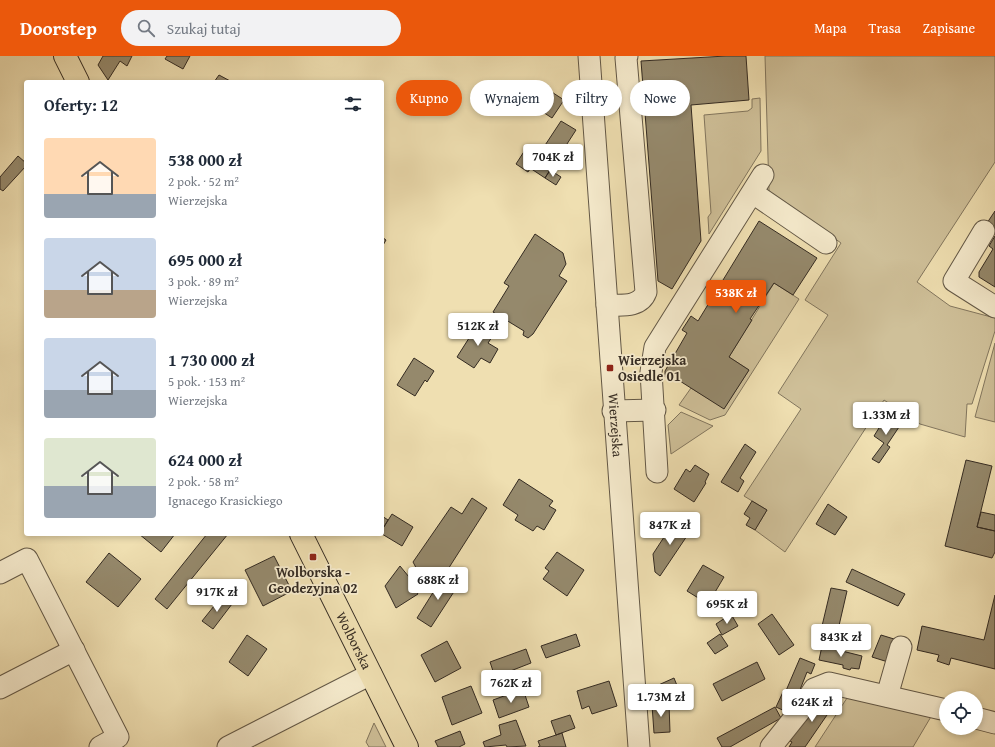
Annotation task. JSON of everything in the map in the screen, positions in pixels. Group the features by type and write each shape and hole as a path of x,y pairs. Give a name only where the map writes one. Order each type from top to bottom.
{"main road":[{"path":"65,56 77,80"},
{"name":"Wolborska","path":"302,536 407,747"}],"street":[{"name":"Wierzejska","path":"589,56 613,411 639,747"},
{"path":"607,305 637,304 643,299 646,292 627,56"},
{"path":"657,472 652,372 655,347 763,175"},
{"path":"753,193 826,243"},
{"path":"984,232 954,281 995,307"},
{"path":"613,411 655,410"},
{"path":"0,573 27,559 118,737 100,747"},
{"path":"887,696 901,647"},
{"path":"0,688 74,650"},
{"path":"228,747 371,674"},
{"path":"771,747 799,712 814,689 829,683 939,708"},
{"path":"983,720 995,723"}],"shaded area":[{"path":"765,56 995,56 995,162 917,282 950,306 995,318 995,331 972,404 967,404 965,437 920,424 884,400 785,552 755,530 767,510 744,496 801,409 778,393 828,315 805,300 841,243 769,191"},
{"path":"760,98 761,151 709,234 708,217 711,213 704,115 748,111 752,108 752,99"},
{"path":"774,283 799,299 725,415 710,420 679,405 691,388 724,408 749,370 729,357"},
{"path":"995,343 995,422 975,417"},
{"path":"681,412 713,426 671,454 668,425"},
{"path":"847,698 932,715 913,747 815,747"},
{"path":"374,723 386,747 369,747 366,742"}],"building":[{"path":"103,56 132,56 127,66 120,61 108,80 98,65"},
{"path":"167,56 190,56 183,69 165,59"},
{"path":"746,56 749,100 691,105 701,241 672,289 658,281 645,116 690,116 690,80 642,80 641,61"},
{"path":"219,75 228,80 215,80"},
{"path":"554,93 562,99 562,103 554,115"},
{"path":"561,121 576,130 545,178 530,168"},
{"path":"525,150 537,158 528,172 516,164"},
{"path":"18,156 24,161 24,168 3,191 0,189 0,177"},
{"path":"550,170 561,177 556,185 545,178"},
{"path":"995,211 995,232 985,226"},
{"path":"759,221 817,258 793,295 774,283 750,319 752,320 729,357 749,370 724,409 672,376 665,377 665,371 687,333 682,330 691,316 698,321"},
{"path":"535,234 563,253 566,264 559,276 567,281 533,334 528,338 523,335 524,331 493,312 509,286 504,283"},
{"path":"995,236 995,287 979,277 979,272 993,249 989,246"},
{"path":"478,324 494,334 488,343 498,349 490,363 481,358 474,368 457,357"},
{"path":"414,358 434,371 427,382 425,380 415,396 397,385"},
{"path":"887,415 901,424 887,445 890,447 879,463 872,459 884,443 874,436"},
{"path":"745,444 756,452 740,478 744,481 738,492 721,482"},
{"path":"966,460 992,466 977,527 995,531 995,552 992,558 945,546"},
{"path":"695,465 709,474 705,482 706,483 694,502 674,489 686,469 690,472"},
{"path":"519,479 553,501 549,506 556,510 544,530 537,526 533,531 515,520 518,515 503,505"},
{"path":"472,498 487,508 436,588 422,579 413,562 451,507 462,514"},
{"path":"752,501 767,510 755,530 746,525 750,518 744,514"},
{"path":"828,504 847,517 835,535 816,524"},
{"path":"981,512 995,515 995,531 977,527"},
{"path":"392,514 413,527 402,546 384,535 384,527"},
{"path":"384,517 388,520 384,527"},
{"path":"680,518 693,527 660,576 655,572 653,554 666,534 669,536"},
{"path":"141,536 173,536 161,552"},
{"path":"205,536 226,536 167,609 155,599"},
{"path":"557,552 584,570 567,596 543,579 549,571 545,568"},
{"path":"109,553 141,579 118,607 86,582"},
{"path":"274,556 292,591 263,606 245,570"},
{"path":"703,565 724,577 708,604 687,591"},
{"path":"400,566 409,577 413,574 420,584 414,588 418,594 396,608 385,586"},
{"path":"852,569 905,594 898,606 846,582"},
{"path":"444,575 459,584 431,627 417,618"},
{"path":"831,588 847,591 838,630 822,626"},
{"path":"995,595 995,669 951,658 949,665 937,661 939,655 917,650 922,626 984,640"},
{"path":"222,596 232,604 213,629 202,621"},
{"path":"731,614 738,626 722,635 716,624"},
{"path":"772,614 794,645 779,655 758,624"},
{"path":"576,634 580,646 546,658 541,646"},
{"path":"720,634 728,646 715,654 707,643"},
{"path":"247,635 267,649 248,676 229,662"},
{"path":"881,635 894,639 888,653 890,654 888,662 872,657"},
{"path":"447,641 461,668 435,682 421,655"},
{"path":"822,646 862,656 859,669 851,668 850,670 843,668 843,665 819,660"},
{"path":"526,649 531,663 495,677 490,662"},
{"path":"800,658 815,664 811,674 807,672 794,705 789,713 776,707 783,692 785,693"},
{"path":"757,662 765,679 722,701 713,684"},
{"path":"674,678 678,688 658,697 654,687"},
{"path":"609,681 617,706 592,714 589,706 582,709 577,691"},
{"path":"471,686 482,713 452,725 442,697"},
{"path":"523,689 529,707 499,718 493,700"},
{"path":"824,695 835,701 827,715 805,747 789,747 792,742 790,741 804,720 806,721"},
{"path":"669,704 670,732 654,733 652,705"},
{"path":"775,707 781,718 730,747 722,747 717,738"},
{"path":"570,715 575,728 556,735 551,721"},
{"path":"516,720 526,746 507,747 506,745 485,747 483,742 501,735 499,725"},
{"path":"460,731 465,744 459,747 438,747 435,741"},
{"path":"562,733 566,747 538,747 540,746 538,741"}],"place":[{"name":"Wierzejska Osiedle 01","path":"610,368"},
{"name":"Wolborska - Geodezyjna 02","path":"313,557"}]}
